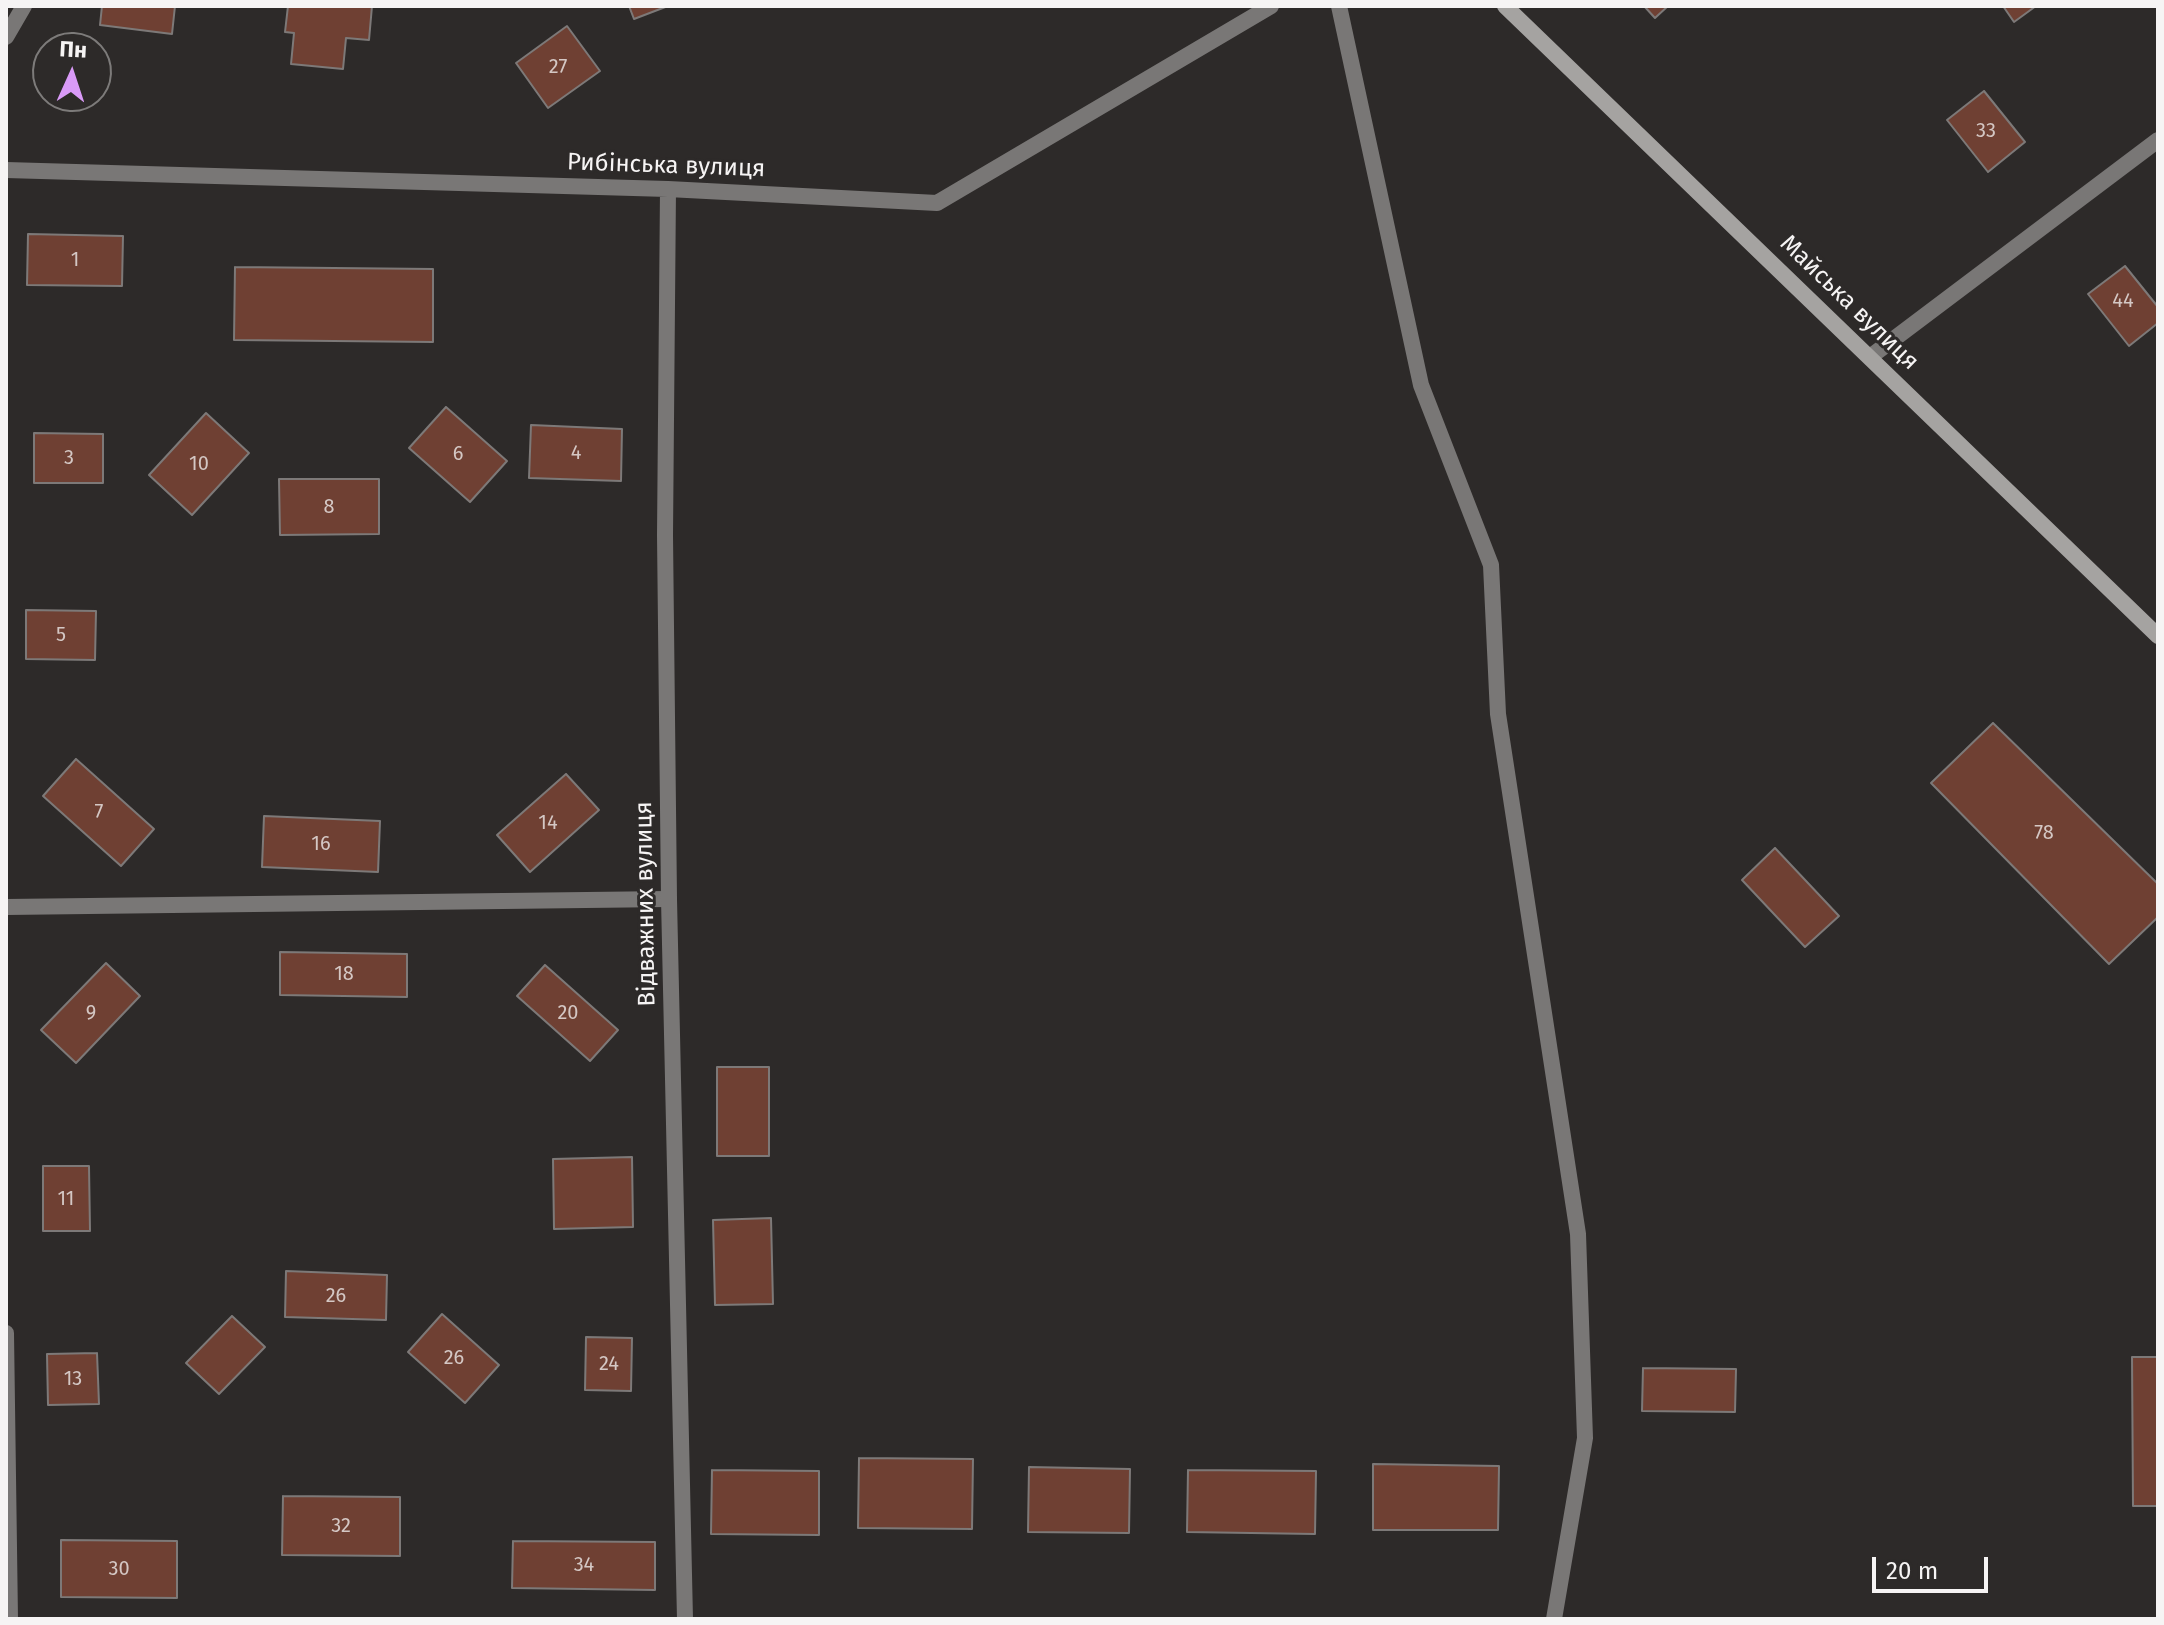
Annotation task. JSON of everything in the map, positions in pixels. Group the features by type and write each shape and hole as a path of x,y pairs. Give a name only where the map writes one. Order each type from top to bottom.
{"street":[{"path":"6,37 24,6"},
{"name":"Рибінська вулиця","path":"6,170 668,189 937,203 1271,6"},
{"path":"1339,6 1421,385 1491,565 1498,714 1578,1234 1585,1438 1554,1619"},
{"name":"Майська вулиця","path":"1505,6 2158,636"},
{"path":"1870,357 2158,140"},
{"name":"Відважних вулиця","path":"668,189 665,535 669,899 685,1619"},
{"path":"6,907 669,899"},
{"path":"6,1333 10,1619"}],"building":[{"path":"102,6 175,6 172,34 100,25"},
{"path":"288,6 372,6 369,40 346,38 343,69 291,64 294,33 285,32"},
{"path":"629,6 668,6 634,19"},
{"path":"1644,6 1668,6 1655,18"},
{"path":"2003,6 2036,6 2014,22"},
{"path":"567,26 600,71 548,108 516,63"},
{"path":"1984,91 2025,142 1988,172 1947,120"},
{"path":"28,234 123,236 122,286 27,285"},
{"path":"2125,266 2158,307 2158,323 2129,346 2088,294"},
{"path":"235,267 433,269 433,342 234,340"},
{"path":"446,407 507,461 470,502 409,448"},
{"path":"206,413 249,453 192,515 149,475"},
{"path":"531,425 622,429 621,481 529,478"},
{"path":"34,433 103,434 103,483 34,483"},
{"path":"279,479 379,479 379,534 280,535"},
{"path":"26,610 96,611 95,660 26,659"},
{"path":"1993,723 2158,884 2158,917 2109,964 1931,783"},
{"path":"76,759 154,829 121,866 43,796"},
{"path":"566,774 599,810 530,872 497,835"},
{"path":"264,816 380,821 378,872 262,867"},
{"path":"1775,848 1839,916 1805,947 1742,880"},
{"path":"280,952 407,954 407,997 280,995"},
{"path":"106,963 140,996 76,1063 41,1030"},
{"path":"545,965 618,1030 590,1061 517,996"},
{"path":"717,1067 769,1067 769,1156 717,1156"},
{"path":"632,1157 633,1227 554,1229 553,1159"},
{"path":"43,1166 89,1166 90,1231 43,1231"},
{"path":"771,1218 773,1304 715,1305 713,1220"},
{"path":"286,1271 387,1275 386,1320 285,1317"},
{"path":"442,1314 499,1365 465,1403 408,1352"},
{"path":"232,1316 265,1347 219,1394 186,1363"},
{"path":"586,1337 632,1338 631,1391 585,1390"},
{"path":"97,1353 99,1404 48,1405 47,1354"},
{"path":"2132,1357 2158,1357 2158,1506 2133,1506"},
{"path":"1643,1368 1736,1369 1735,1412 1642,1411"},
{"path":"859,1458 973,1459 972,1529 858,1528"},
{"path":"1373,1464 1499,1466 1498,1530 1373,1530"},
{"path":"1029,1467 1130,1469 1129,1533 1028,1532"},
{"path":"712,1470 819,1471 819,1535 711,1534"},
{"path":"1188,1470 1316,1471 1315,1534 1187,1532"},
{"path":"283,1496 400,1497 400,1556 282,1555"},
{"path":"61,1540 177,1541 177,1598 61,1597"},
{"path":"513,1541 655,1542 655,1590 512,1588"}]}
